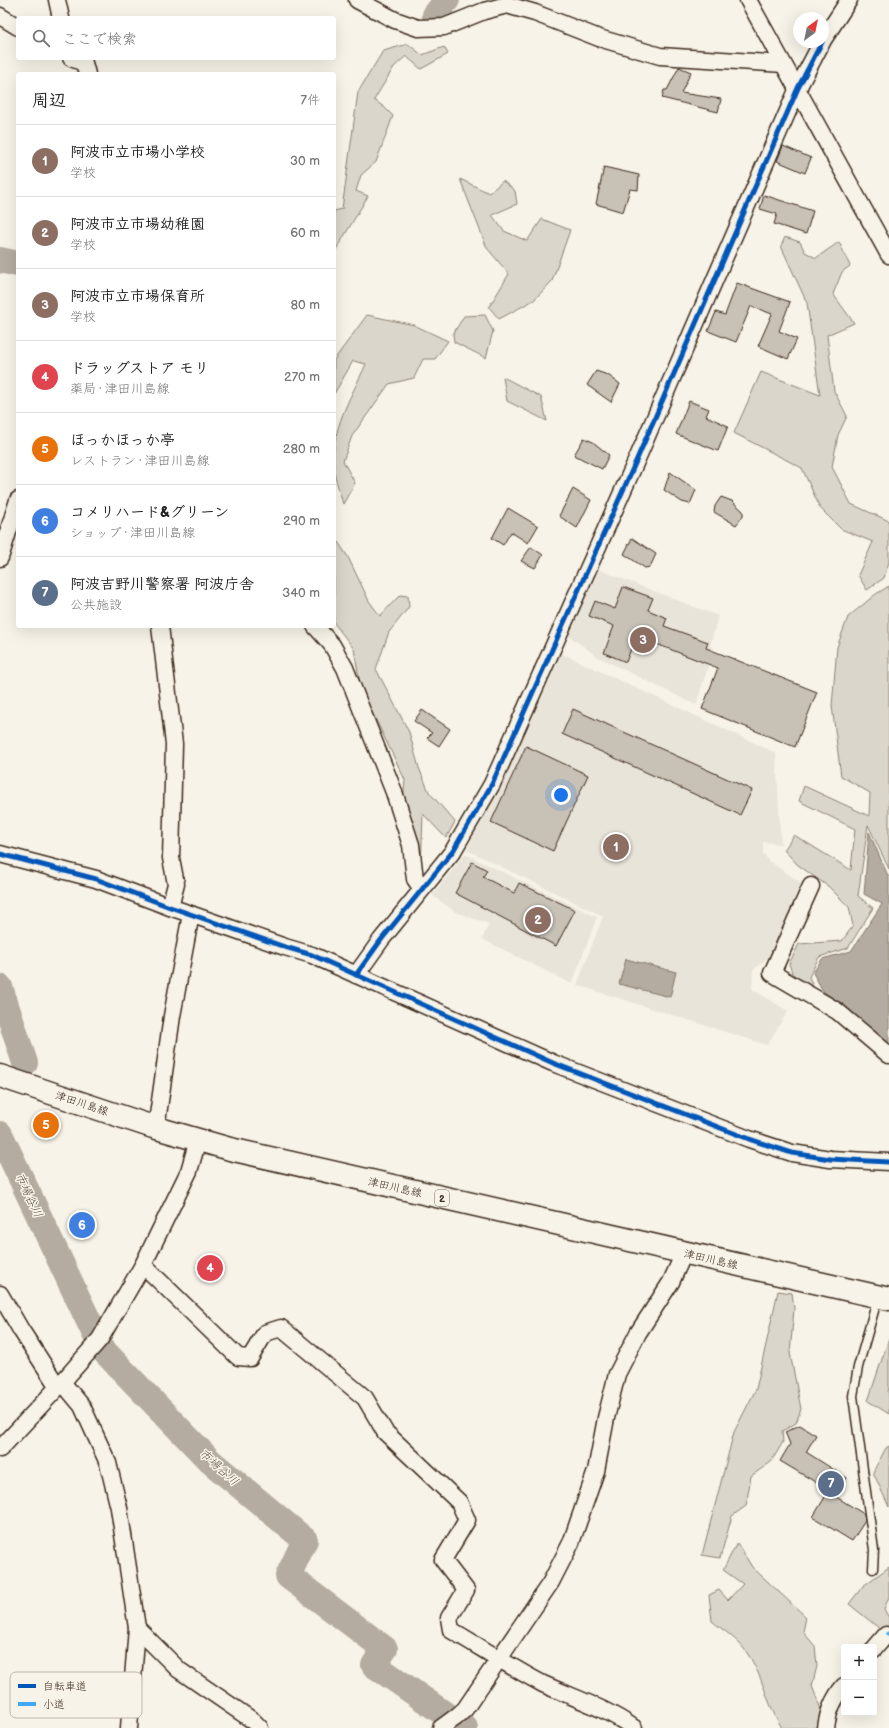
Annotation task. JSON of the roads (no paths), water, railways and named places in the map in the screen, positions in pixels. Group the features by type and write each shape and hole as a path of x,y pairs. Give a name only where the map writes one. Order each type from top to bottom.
{"main road":[{"name":"津田川島線","path":"0,1076 153,1127 230,1150 884,1298"}],"street":[{"path":"57,0 61,16"},
{"path":"357,0 395,20 418,28 444,27 484,11 507,4 535,13 599,38 660,56 783,64"},
{"path":"748,0 889,255"},
{"path":"829,32 849,0"},
{"path":"0,16 16,26"},
{"path":"356,975 381,940 453,851 492,784 637,459 798,88 819,48"},
{"path":"0,558 16,506"},
{"path":"160,628 174,744 171,858 176,884 170,907"},
{"path":"317,628 332,645 345,668 394,792 410,845 415,879 422,889"},
{"path":"0,854 96,879 170,907 285,947 312,954 553,1063 749,1139 792,1153 830,1159 889,1162"},
{"path":"811,886 772,973 837,1011 889,1055"},
{"path":"153,1127 158,1115 172,1016 191,914"},
{"path":"0,1449 60,1385 98,1341 143,1266 189,1171 198,1140"},
{"path":"449,1722 465,1708 551,1582 571,1544 596,1471 606,1418 617,1374 638,1333 671,1282 684,1253"},
{"path":"143,1266 238,1357 250,1358 265,1333 282,1328 365,1398 385,1432 459,1502 467,1520 443,1560 466,1590 449,1618 451,1630 543,1683 620,1718 634,1728"},
{"path":"0,1294 21,1330 60,1385 82,1406 108,1464 119,1508 137,1628 133,1672"},
{"path":"137,1628 178,1670 252,1720 260,1728"},
{"path":"877,1646 886,1635"},
{"path":"826,1728 827,1714 836,1696 841,1690"},
{"path":"129,1728 130,1718"}],"lane":[{"path":"873,1569 874,1550 853,1396 858,1367 884,1298"}],"waterway":[{"name":"市場谷川","path":"435,15 447,0"},
{"name":"市場谷川","path":"0,260 16,264"},
{"name":"市場谷川","path":"0,987 25,1063"},
{"name":"市場谷川","path":"0,1134 102,1349 210,1461 305,1540 288,1576 385,1649 374,1665 465,1728"}],"place":[{"name":"阿波市立市場保育所","path":"643,640"},
{"name":"阿波市立市場小学校","path":"616,847"},
{"name":"阿波市立市場幼稚園","path":"538,920"},
{"name":"ほっかほっか亭","path":"46,1125"},
{"name":"コメリハード&グリーン","path":"82,1225"},
{"name":"ドラッグストア モリ","path":"210,1268"},
{"name":"阿波吉野川警察署 阿波庁舎","path":"831,1484"}]}
